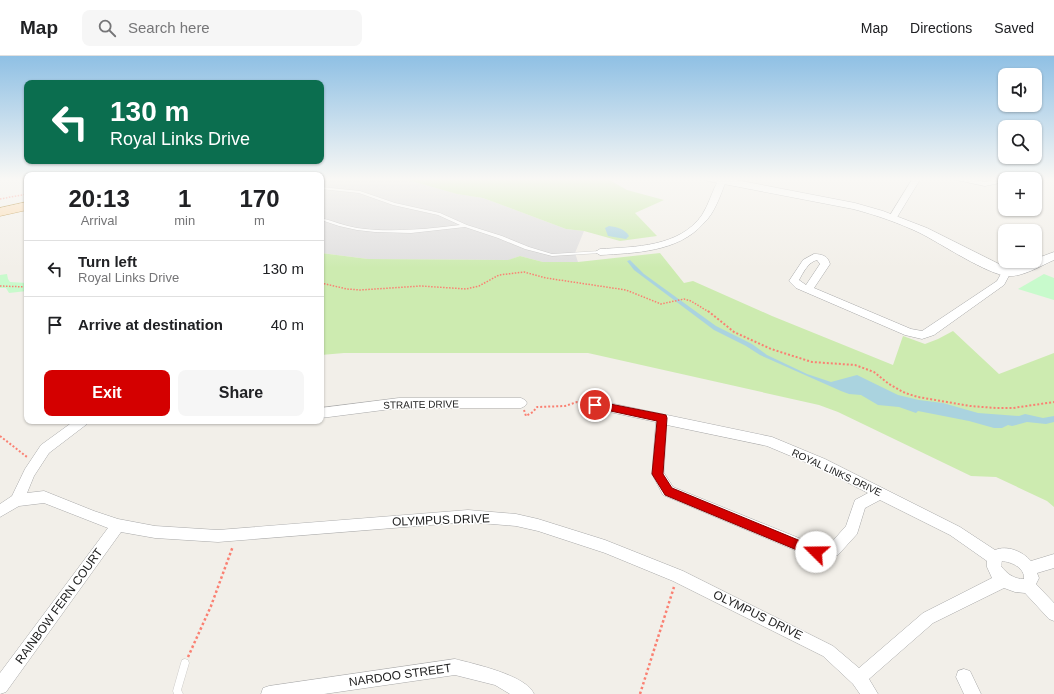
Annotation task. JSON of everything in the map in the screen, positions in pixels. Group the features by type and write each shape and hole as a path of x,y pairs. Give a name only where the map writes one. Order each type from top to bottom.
{"main road":[{"path":"0,212 19,208"}],"street":[{"path":"600,252 621,251 657,245 684,237 701,222 711,208"},
{"path":"861,208 893,217 924,230 992,267 1006,272 1015,272 1054,256"},
{"path":"893,217 899,208"},
{"path":"808,290 908,332 922,335 930,332 1001,283 1006,272"},
{"name":"STRAITE DRIVE","path":"324,413 399,402 492,404 521,403"},
{"name":"ROYAL LINKS DRIVE","path":"595,405 768,441 821,463 955,531 995,558"},
{"path":"662,418 658,474 668,491 816,552 833,550 852,530 860,504 880,493"},
{"path":"17,500 29,473 45,449 79,424"},
{"name":"OLYMPUS DRIVE","path":"0,511 17,500 44,497 93,517 118,525 155,532 211,536 468,516 516,520 544,527 605,547 678,576 828,651 859,678 870,694"},
{"name":"RAINBOW FERN COURT","path":"0,686 118,525"},
{"path":"1007,554 1019,559 1029,568 1032,578 1031,583 1028,586 1017,587 1004,580 999,576 994,566 995,558 998,555 1007,554"},
{"path":"1029,568 1054,561"},
{"path":"859,678 928,618 1004,580"},
{"path":"1028,586 1054,614"},
{"name":"NARDOO STREET","path":"269,694 455,667 498,678 526,694"},
{"path":"964,677 973,694"}],"lane":[{"path":"411,208 439,214 465,226 500,236 527,248 552,255 600,252"},
{"path":"324,220 338,226 369,231 415,232 465,226"},
{"path":"179,694 177,691 185,663"}],"path":[{"path":"324,284 347,289 360,290 421,286 466,289 479,286 499,275 524,272 546,278 626,290 661,304 684,299 691,301 707,310 734,332 765,347 798,359 812,362 855,365 874,372 889,384 904,393 918,397 970,406 996,408 1013,408 1054,402"},
{"path":"0,286 24,287"},
{"path":"521,403 526,416 533,412 537,407 565,406 577,402 595,405"},
{"path":"0,436 25,456 37,461"},
{"path":"185,663 211,606 237,535"},
{"path":"640,694 678,576"}],"shaded area":[{"path":"324,208 509,208 566,229 584,231 575,253 578,262 543,262 520,256 509,260 368,259 324,253"}],"green space":[{"path":"509,208 647,208 635,213 657,236 620,241 584,231 566,229"},
{"path":"324,253 368,259 508,260 520,256 543,262 578,262 660,253 684,283 693,281 772,316 893,365 903,336 925,344 953,331 999,374 1054,353 1054,507 1047,501 996,477 971,476 838,412 819,405 588,353 344,353 324,355"},
{"path":"7,274 10,282 24,283 24,291 9,293 6,288 0,288 0,275"},
{"path":"1044,274 1054,278 1054,300 1018,289"}],"water":[{"path":"609,226 620,229 629,236 626,239 608,236 605,228"},
{"path":"630,260 644,274 716,326 752,344 767,355 807,374 831,382 857,375 898,395 919,400 943,403 978,413 1019,416 1025,414 1043,418 1054,416 1054,422 1046,424 1027,422 1012,426 1008,425 1002,428 994,428 969,421 918,411 916,413 899,407 878,405 861,395 849,394 841,391 760,355 746,346 714,330 634,270 627,261"}],"route":[{"path":"595,405 662,418 658,474 668,491 816,552"}]}
